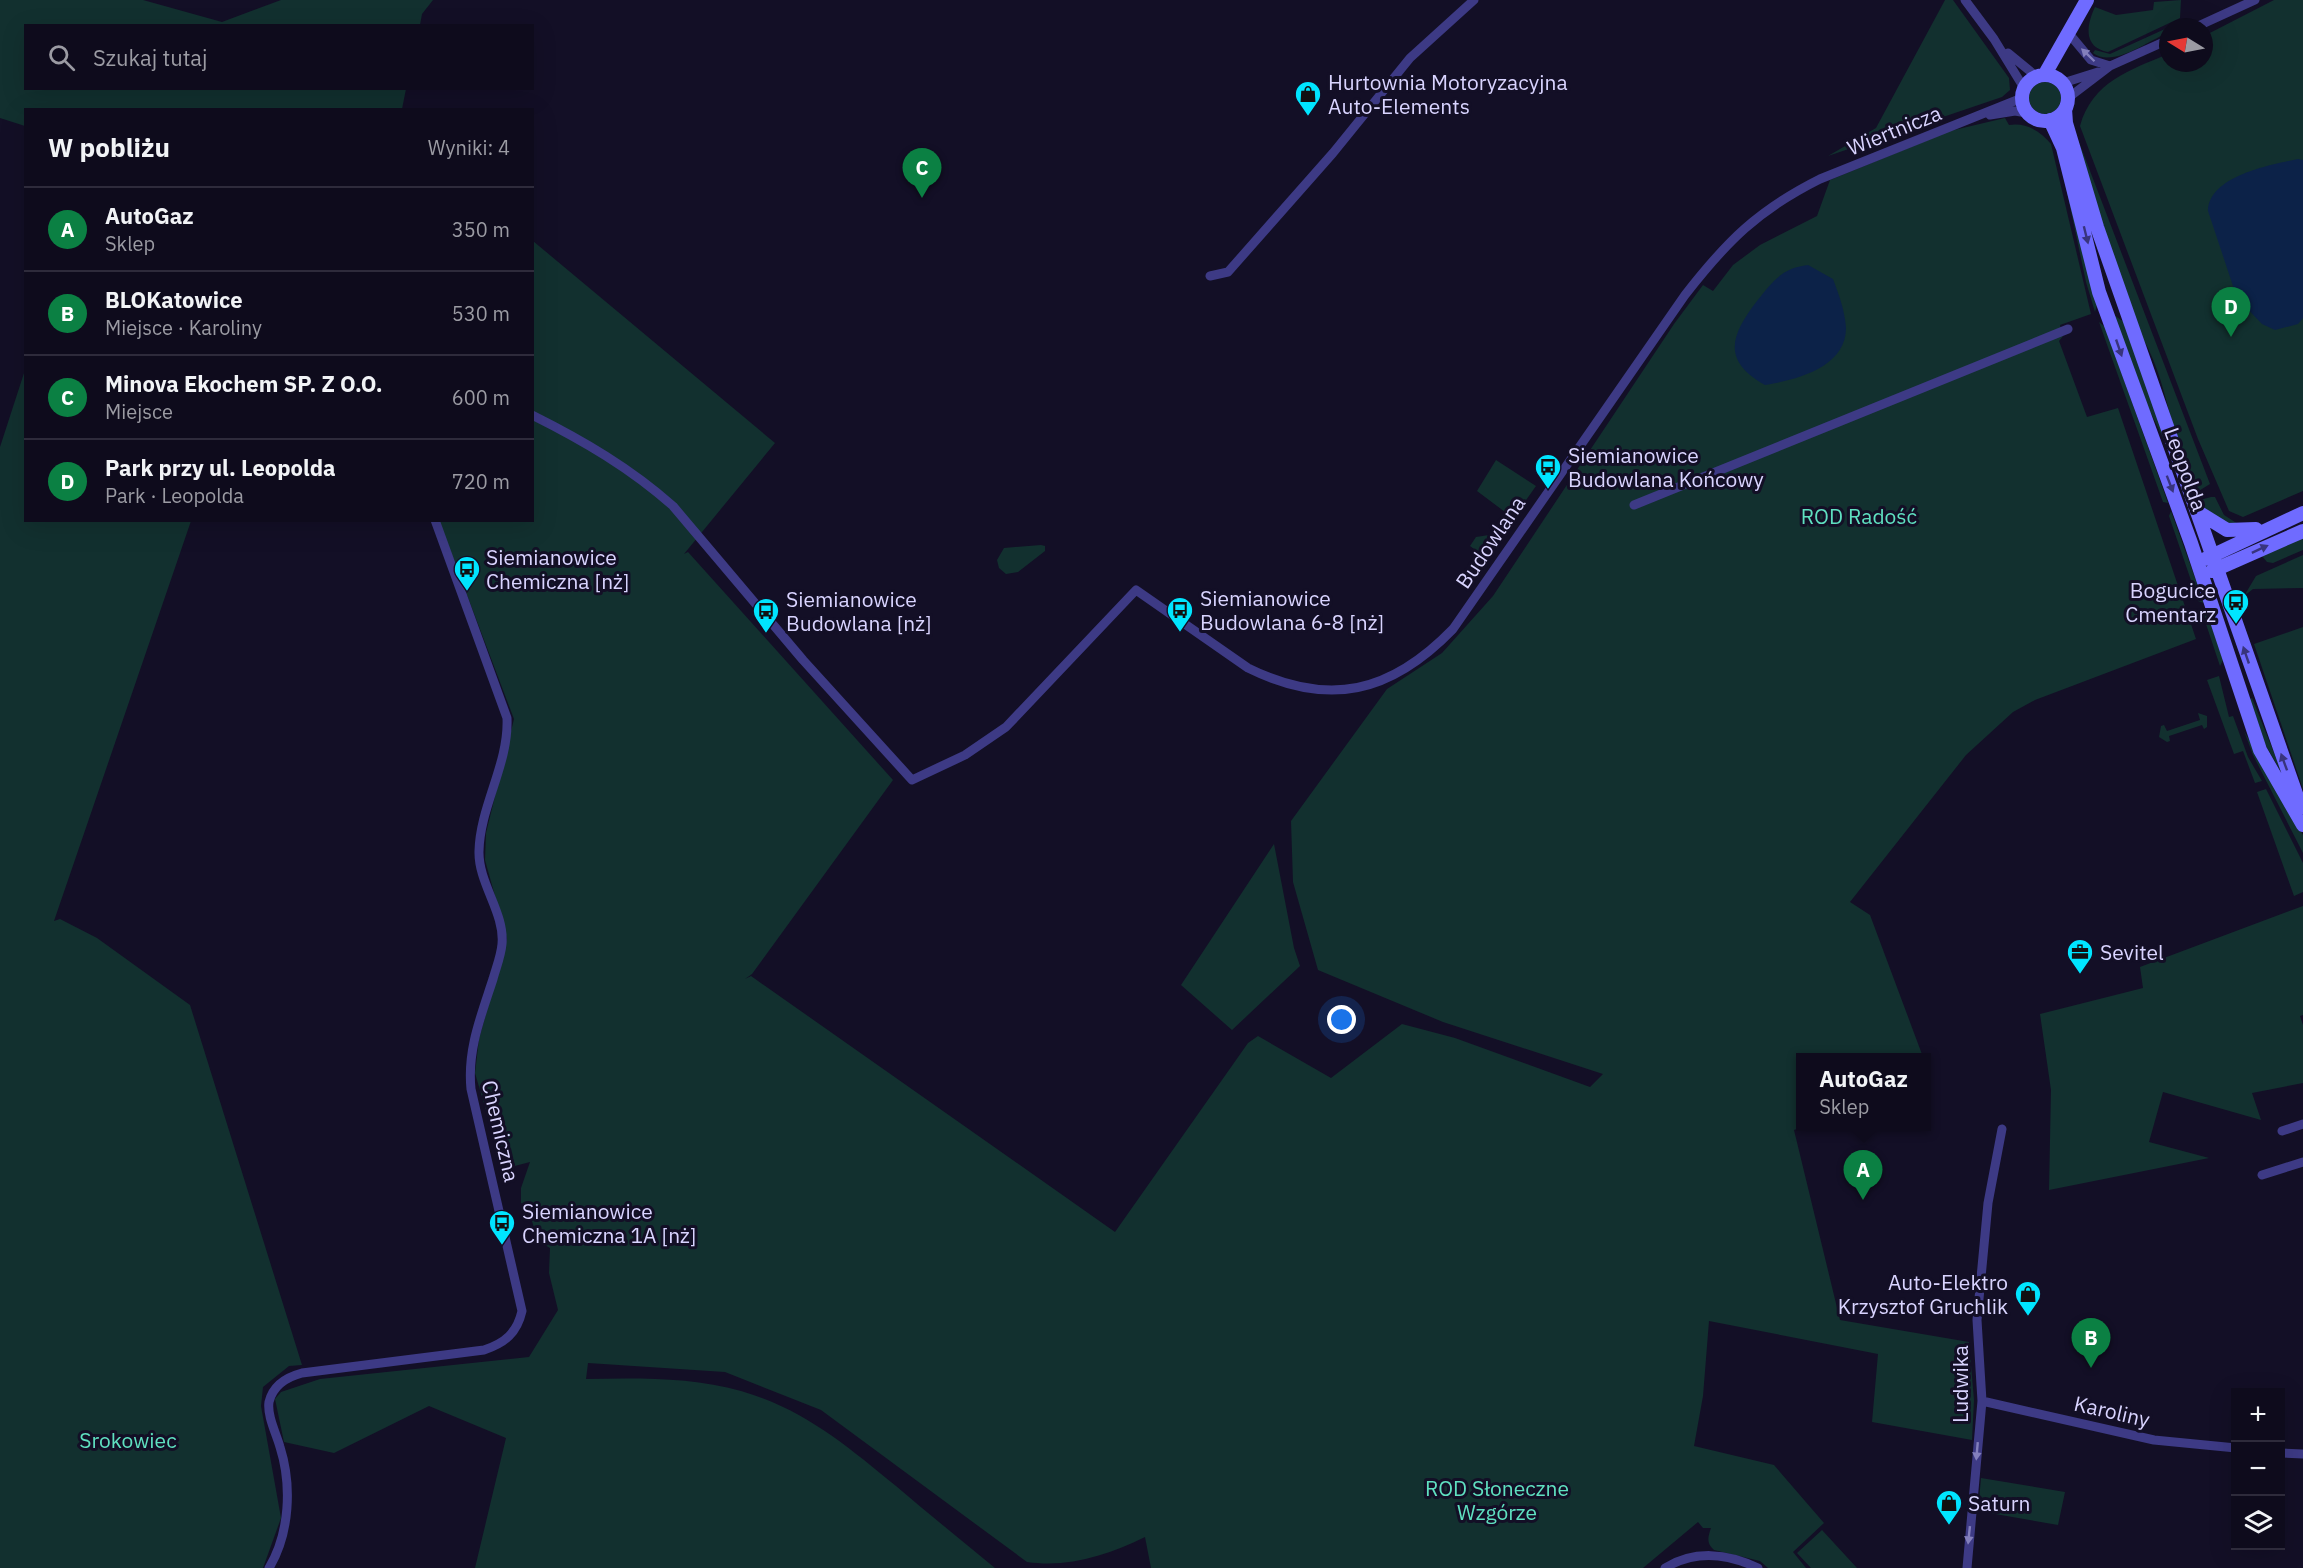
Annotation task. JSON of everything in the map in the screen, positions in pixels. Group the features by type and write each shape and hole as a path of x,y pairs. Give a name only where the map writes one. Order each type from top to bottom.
{"street":[{"path":"1210,276 1228,272 1333,153 1410,58 1474,0"},
{"path":"1965,0 1994,39 2024,69 2050,78 2067,103"},
{"path":"2050,78 2087,0"},
{"path":"2213,19 2255,0"},
{"path":"2072,30 2091,60 2106,68"},
{"path":"1994,39 2023,93 2027,113 2034,118 2050,120 2059,116 2067,103 2106,68"},
{"path":"2023,93 2050,78 2106,68 2159,44"},
{"name":"Wiertnicza","path":"1820,179 1902,144 1982,116 2023,93"},
{"name":"Leopolda","path":"2067,103 2064,118 2083,183 2303,814"},
{"name":"Wiertnicza","path":"1982,116 2015,111 2027,113"},
{"name":"Leopolda","path":"2050,120 2063,148 2106,313 2199,568 2260,750 2303,825"},
{"name":"Budowlana","path":"534,416 602,451 649,485 673,506 803,660 912,780 965,755 1006,727 1136,590 1248,668 1290,685 1326,689 1361,687 1402,673 1428,655 1453,629 1548,490 1719,252 1758,216 1794,192 1820,179"},
{"path":"2106,313 2125,306"},
{"path":"1634,505 2068,329"},
{"path":"2198,512 2219,527 2235,532 2282,522"},
{"path":"2216,562 2282,522 2303,513"},
{"name":"Chemiczna","path":"269,1568 281,1540 286,1519 286,1470 269,1409 272,1395 280,1383 302,1373 484,1350 508,1339 519,1324 522,1311 471,1089 469,1070 473,1041 503,943 480,865 479,849 483,822 506,741 507,718 436,522"},
{"path":"2199,568 2303,531"},
{"path":"2282,1131 2303,1124"},
{"name":"Ludwika","path":"1968,1568 1982,1401 1977,1320 1988,1203 2002,1129"},
{"path":"2262,1175 2303,1162"},
{"name":"Karoliny","path":"1982,1401 2154,1440 2231,1448"},
{"path":"2285,1453 2303,1454"},
{"path":"1665,1568 1681,1558 1713,1556 1744,1562 1758,1568"}],"green space":[{"path":"0,0 143,0 222,22 281,0 433,0 422,14 420,24 24,24 24,90 406,90 402,108 24,108 24,126 0,118"},
{"path":"1945,0 1953,0 2009,78 2010,90 2002,97 1828,156 1876,128"},
{"path":"2181,0 2180,18 2159,18 2159,28 2108,52 2094,45 2090,40 2090,20 2095,7 2116,15 2153,10 2154,2"},
{"path":"2274,0 2303,0 2303,491 2243,517 2229,511 2198,439 2080,126 2093,98 2103,88 2127,72 2159,58 2159,72 2213,72 2213,31"},
{"path":"2159,32 2159,37 2119,56 2101,57 2093,53 2095,50 2110,54"},
{"path":"2045,82 2056,87 2061,98 2056,109 2045,114 2034,109 2029,98 2034,87"},
{"path":"2005,118 2009,125 2027,126 2038,131 2051,144 2091,314 2060,325 2063,336 2059,341 2087,417 2118,408 2196,639 2035,700 2013,712 1966,755 1850,902 1870,915 1922,1053 1796,1053 1796,1129 1794,1130 1840,1320 1969,1342 1974,1400 1972,1440 1872,1422 1878,1354 1709,1321 1703,1396 1694,1446 1774,1465 1824,1523 1793,1552 1806,1568 1768,1568 1760,1561 1714,1550 1708,1540 1711,1528 1703,1528 1698,1522 1643,1568 1151,1568 1145,1537 1088,1558 1058,1563 1027,1562 821,1410 725,1372 588,1363 586,1379 684,1381 722,1386 764,1399 805,1418 878,1471 995,1568 475,1568 506,1438 429,1406 334,1453 284,1442 275,1399 281,1392 320,1379 529,1357 558,1310 549,1273 550,1248 538,1241 528,1208 521,1203 521,1188 530,1162 503,1169 475,1073 479,1039 507,939 485,860 486,833 514,719 439,522 534,522 534,242 775,443 684,554 688,552 893,780 752,974 745,979 751,976 1115,1232 1248,1043 1258,1036 1331,1078 1402,1024 1455,1038 1590,1087 1603,1074 1443,1022 1318,970 1293,882 1291,821 1387,689 1442,653 1493,596 1674,324 1703,285 1713,291 1733,265 1760,245 1817,216 1830,180 1950,131"},
{"path":"2077,137 2210,484 2197,492 2176,434 2157,369 2142,337 2092,197"},
{"path":"2063,173 2097,305 2095,312 2086,282"},
{"path":"2114,315 2124,322 2167,439 2164,440 2140,391"},
{"path":"2099,322 2105,327 2168,503 2163,502"},
{"name":"Srokowiec","path":"24,373 24,522 191,522 54,921 60,919 97,938 190,1005 302,1365 289,1366 263,1387 261,1406 281,1518 263,1568 0,1568 0,447"},
{"path":"1496,460 1536,486 1475,573 1469,570 1478,552 1470,546 1476,537 1489,535 1505,512 1477,491"},
{"path":"2215,497 2224,515 2238,524 2234,527 2204,509 2200,500"},
{"path":"2171,511 2204,603 2198,601 2169,516"},
{"path":"2303,536 2303,550 2273,563 2267,562 2261,555"},
{"path":"1045,546 1045,551 1018,572 1006,574 999,568 997,560 1004,548"},
{"path":"2303,555 2303,588 2253,589 2244,596 2256,576"},
{"path":"2207,612 2223,660 2220,666 2204,618"},
{"path":"2303,627 2303,789 2254,644"},
{"path":"2219,676 2229,717 2233,716 2248,757 2262,781 2255,783 2243,751 2234,754 2207,680"},
{"path":"2252,698 2283,775 2265,744 2250,699"},
{"path":"2198,713 2207,716 2207,727 2204,729 2202,725 2169,736 2170,741 2167,742 2159,737 2161,726 2164,725 2167,731 2200,720"},
{"path":"2244,731 2303,835 2303,853 2253,755"},
{"path":"2266,789 2303,863 2303,892 2294,896 2257,792"},
{"path":"1274,844 1294,948 1300,966 1232,1030 1181,985"},
{"path":"2303,906 2303,1015 2300,1016 2303,1025 2303,1083 2252,1093 2261,1120 2163,1092 2149,1142 2209,1158 2049,1190 2051,1090 2040,1014 2143,988 2140,967"},
{"path":"1981,1478 2065,1492 2058,1525 1978,1511"},
{"path":"1822,1530 1857,1568 1811,1568 1797,1553"}],"water":[{"path":"2298,159 2303,160 2303,318 2298,324 2275,330 2262,324 2237,298 2208,211 2211,199 2230,181 2257,169"},
{"path":"1808,265 1833,279 1844,315 1846,328 1844,342 1838,353 1817,370 1790,380 1765,385 1751,376 1736,356 1737,336 1748,313 1773,282 1791,269"}],"place":[{"name":"Hurtownia Motoryzacyjna Auto-Elements","path":"1308,117"},
{"name":"Minova Ekochem SP. Z O.O.","path":"922,198"},
{"name":"Park przy ul. Leopolda","path":"2231,337"},
{"name":"Siemianowice Budowlana Końcowy","path":"1548,490"},
{"name":"Siemianowice Chemiczna [nż]","path":"467,592"},
{"name":"Bogucice Cmentarz","path":"2236,625"},
{"name":"Siemianowice Budowlana 6-8 [nż]","path":"1180,633"},
{"name":"Siemianowice Budowlana [nż]","path":"766,634"},
{"name":"Sevitel","path":"2080,975"},
{"name":"AutoGaz","path":"1863,1200"},
{"name":"Siemianowice Chemiczna 1A [nż]","path":"502,1246"},
{"name":"Auto-Elektro Krzysztof Gruchlik","path":"2028,1317"},
{"name":"BLOKatowice","path":"2091,1368"},
{"name":"Saturn","path":"1949,1526"}],"park label":[{"name":"ROD Radość","path":"1859,516"},
{"name":"ROD Słoneczne Wzgórze","path":"1497,1500"}]}
